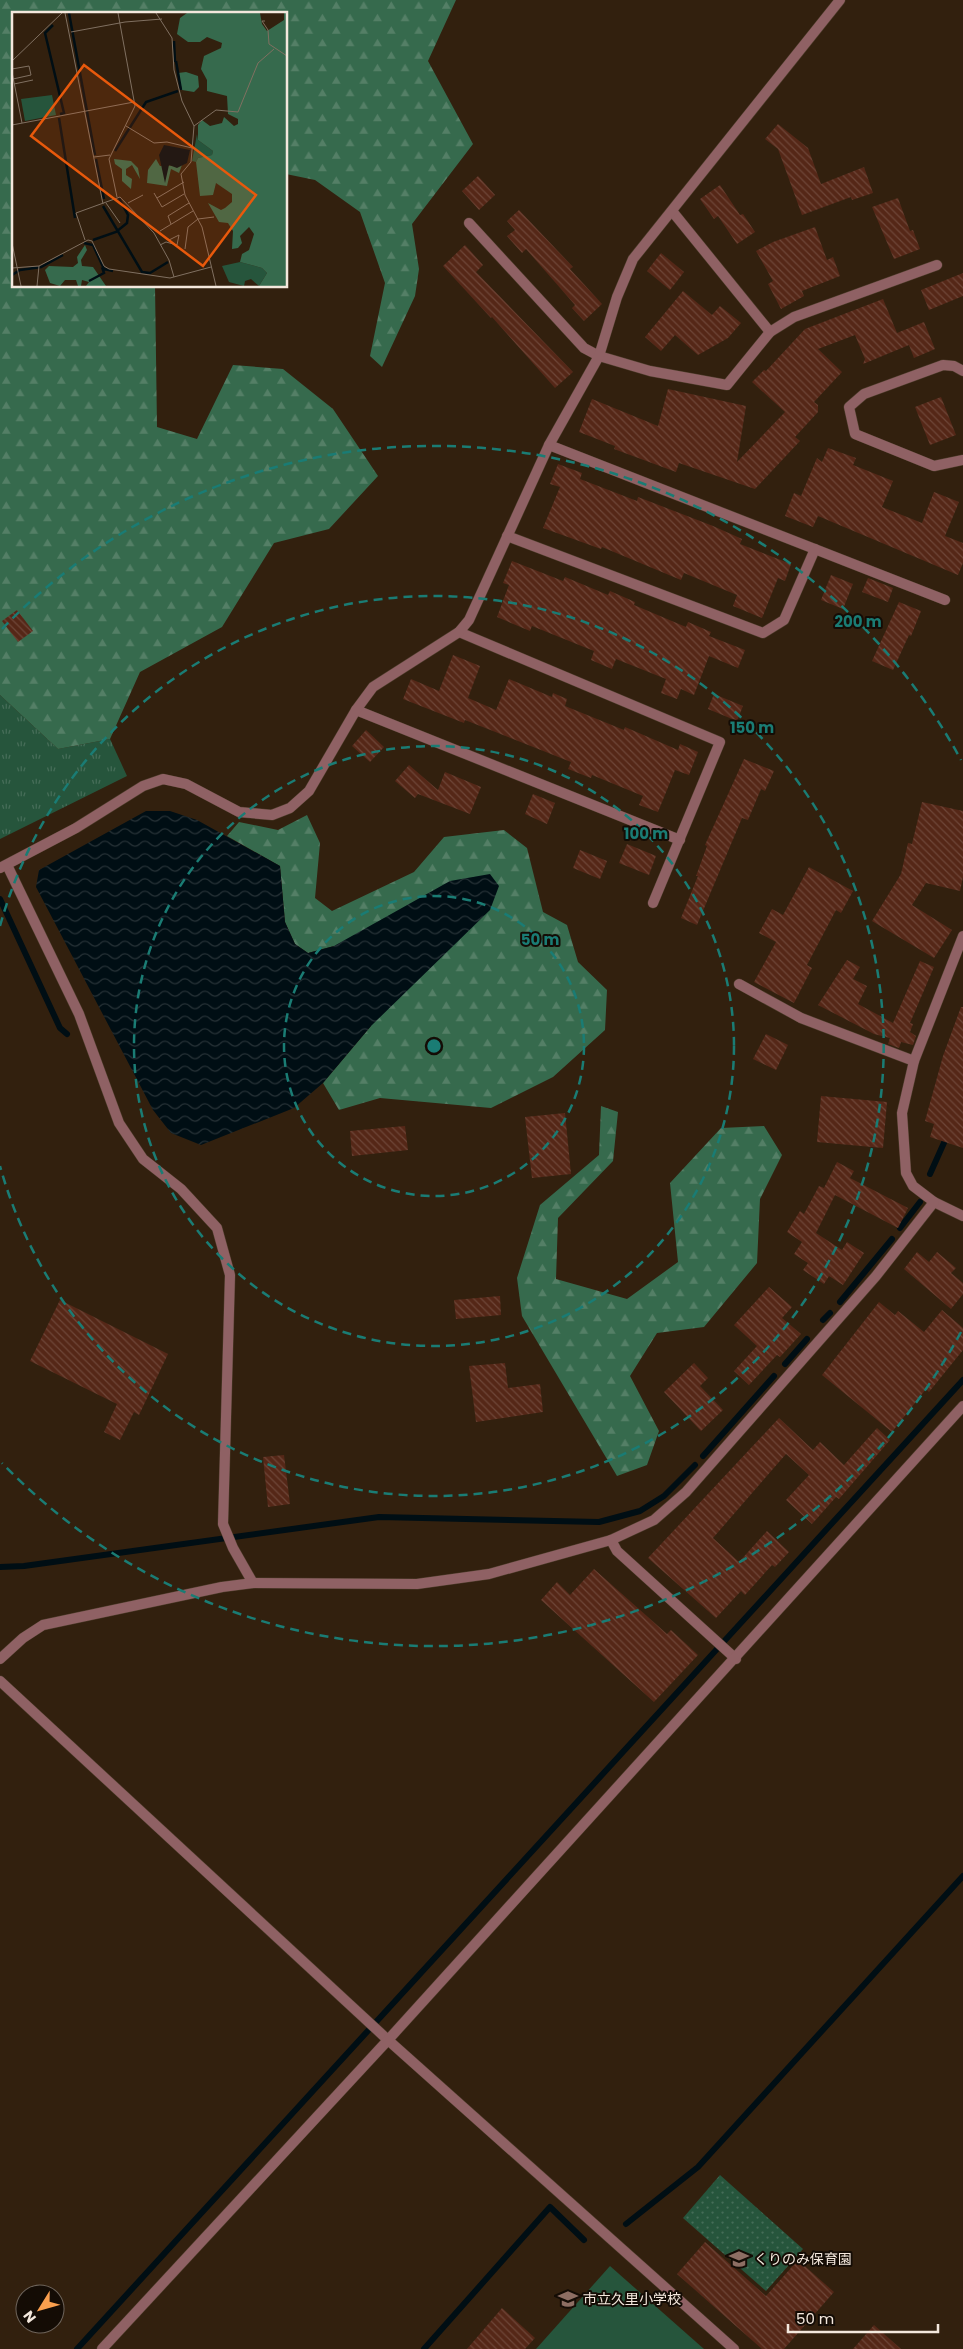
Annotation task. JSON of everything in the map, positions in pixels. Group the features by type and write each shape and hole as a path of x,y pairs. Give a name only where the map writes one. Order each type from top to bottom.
{"street":[{"path":"252,1584 223,1524 230,1275 217,1228 181,1189 143,1159 118,1123 79,1014 4,866 76,828 143,786 163,779 186,784 239,812 272,815 290,808 309,791 356,710 373,687 459,632 469,620 549,445 600,356 618,297 634,259 840,0"},
{"path":"672,211 770,332"},
{"path":"469,223 584,348 600,356 650,371 728,385 770,332 794,318 937,265"},
{"path":"963,371 954,366 943,365 864,394 849,407 855,434 934,466 963,460"},
{"path":"549,445 945,600"},
{"path":"507,536 763,632 784,620 815,550"},
{"path":"459,632 720,742 654,903"},
{"path":"356,710 680,840"},
{"path":"963,936 914,1060 902,1113 906,1173 913,1186 934,1202 963,1216"},
{"path":"739,984 800,1018 914,1060"},
{"path":"0,1659 23,1638 43,1625 222,1587 252,1584 417,1584 489,1574 611,1540 654,1520 686,1492 876,1276 934,1202"},
{"path":"102,2349 384,2036 736,1659 963,1406"},
{"path":"611,1540 617,1551 736,1659"},
{"path":"0,1681 384,2036 734,2349"}],"green space":[{"path":"0,0 456,0 428,61 473,144 412,224 419,269 415,296 382,367 370,356 385,283 360,212 315,180 288,174 288,12 12,12 12,288 155,288 157,427 197,439 233,365 283,369 333,409 378,476 329,529 274,543 222,627 140,672 110,739 58,749 0,695"},
{"path":"0,695 58,749 110,739 127,776 0,839"},
{"path":"307,815 320,843 315,898 332,911 414,872 444,837 504,830 527,848 543,912 567,925 578,962 607,990 605,1030 553,1077 491,1108 380,1098 339,1110 323,1083 371,1026 334,946 308,953 295,944 285,922 280,866 227,836 239,822 278,830"},
{"path":"601,1106 618,1112 613,1161 558,1218 556,1279 627,1299 678,1262 670,1183 721,1128 764,1126 782,1155 760,1199 757,1263 704,1327 657,1333 630,1376 659,1431 647,1465 617,1476 522,1316 517,1278 540,1205 599,1155"},
{"path":"720,2175 803,2249 766,2291 683,2218"},
{"path":"610,2266 704,2349 536,2349"}],"water":[{"path":"146,811 170,811 197,820 280,866 285,922 295,944 308,953 334,946 450,881 490,874 499,886 490,910 371,1026 323,1083 294,1108 201,1145 171,1133 153,1110 36,887 39,870"}],"building":[{"path":"778,124 808,148 821,184 864,167 873,193 852,200 851,197 802,215 778,149 765,139"},
{"path":"478,176 495,195 479,210 462,191"},
{"path":"720,185 740,215 743,214 755,232 737,244 718,216 714,219 700,199"},
{"path":"898,198 910,231 913,230 920,249 894,259 872,207"},
{"path":"519,210 573,267 570,269 602,304 584,321 572,308 575,305 526,249 522,253 507,236 515,230 507,221"},
{"path":"815,227 827,260 833,257 840,276 802,291 804,296 781,309 768,284 773,281 756,251 773,242"},
{"path":"465,245 483,265 476,272 573,372 555,388 492,317 443,266"},
{"path":"661,253 684,272 670,290 647,271"},
{"path":"963,273 963,296 929,310 921,290"},
{"path":"683,291 712,315 720,306 741,323 728,338 698,355 675,335 661,351 645,337"},
{"path":"883,299 897,333 924,322 935,349 914,358 909,345 863,364 865,359 855,335 818,349 842,372 814,402 818,405 818,412 795,437 800,441 755,489 679,463 676,472 614,449 615,446 579,432 592,399 658,426 668,389 746,406 737,462 785,412 752,382 764,370 766,371 805,329"},
{"path":"941,397 956,435 930,445 915,407"},
{"path":"828,448 856,458 853,465 893,481 882,507 922,523 934,492 959,502 945,536 963,543 963,563 958,575 818,516 813,527 785,516 794,493 801,496 817,458 822,462"},
{"path":"558,464 582,473 580,479 637,501 638,497 713,526 742,539 740,544 791,564 785,581 778,578 762,618 733,606 737,595 684,573 681,580 602,547 601,549 543,528 560,487 550,484"},
{"path":"512,561 563,581 565,577 608,595 610,591 635,602 634,605 686,627 688,622 711,632 709,636 745,650 738,668 709,656 694,695 681,689 677,699 661,693 666,679 616,659 612,669 591,660 594,651 532,626 530,631 497,617 509,585 503,583"},
{"path":"831,575 853,584 843,609 821,600"},
{"path":"868,578 893,588 888,602 862,592"},
{"path":"899,602 921,611 911,636 909,635 893,670 872,661"},
{"path":"17,610 33,631 18,642 2,621"},
{"path":"453,655 480,666 468,698 496,710 509,679 552,697 553,693 567,699 565,706 624,730 625,727 678,750 680,744 698,752 689,775 675,770 658,812 639,805 643,796 592,775 591,778 568,769 571,762 465,720 464,723 403,699 411,679 439,691"},
{"path":"714,694 743,706 737,721 708,709"},
{"path":"366,730 384,747 370,762 352,746"},
{"path":"744,759 774,771 765,791 761,789 748,820 742,818 697,925 681,918 698,876 696,876 707,846 705,845"},
{"path":"409,765 438,790 445,772 481,787 470,814 418,794 415,798 395,781"},
{"path":"533,794 555,803 547,824 525,814"},
{"path":"922,802 963,811 963,877 960,891 926,883 912,905 952,930 934,958 872,921 901,874 908,843 912,844"},
{"path":"627,844 656,856 649,875 619,863"},
{"path":"580,850 607,861 600,879 573,868"},
{"path":"809,867 853,891 841,913 836,910 807,965 812,968 794,1003 754,982 776,942 759,933 772,909 783,915"},
{"path":"847,960 860,967 853,979 867,986 858,1004 893,1023 920,961 934,967 910,1023 913,1024 910,1032 916,1036 913,1045 901,1042 899,1048 888,1044 890,1038 874,1034 818,1005"},
{"path":"961,1007 963,1007 963,1148 930,1137 934,1124 925,1121 943,1056"},
{"path":"766,1034 788,1045 776,1070 753,1059"},
{"path":"821,1096 887,1102 883,1148 817,1142"},
{"path":"565,1113 571,1174 532,1178 525,1117"},
{"path":"405,1126 408,1150 352,1156 350,1131"},
{"path":"837,1162 854,1171 850,1178 908,1208 898,1228 835,1195 816,1233 842,1250 847,1242 864,1253 843,1285 829,1276 824,1284 803,1270 808,1263 794,1254 802,1242 787,1232 800,1211 804,1214 819,1186 824,1188"},
{"path":"917,1252 929,1262 937,1252 956,1268 951,1273 963,1283 963,1294 951,1309 904,1269"},
{"path":"769,1287 792,1307 782,1318 801,1334 780,1357 777,1355 749,1385 734,1371 757,1346 734,1325"},
{"path":"500,1296 501,1315 456,1319 454,1300"},
{"path":"60,1300 168,1354 139,1415 134,1412 120,1440 104,1432 117,1404 30,1361"},
{"path":"879,1302 895,1315 898,1311 924,1332 942,1310 963,1328 963,1350 929,1392 926,1389 892,1432 822,1375"},
{"path":"505,1363 508,1388 540,1384 543,1412 476,1422 469,1366"},
{"path":"694,1363 708,1378 700,1386 723,1410 701,1431 664,1392"},
{"path":"779,1418 813,1450 820,1442 844,1465 877,1428 890,1440 839,1499 836,1497 812,1524 786,1500 809,1475 786,1454 713,1538 739,1562 767,1531 789,1552 775,1567 772,1565 745,1595 741,1591 716,1618 648,1558"},
{"path":"284,1455 290,1504 268,1507 263,1457"},
{"path":"594,1569 667,1634 671,1630 698,1655 654,1702 541,1600 557,1582 570,1595"},
{"path":"705,2242 766,2296 798,2260 834,2292 784,2349 762,2349 677,2274"},
{"path":"502,2308 535,2338 525,2349 467,2349"},
{"path":"874,2325 901,2349 853,2349"}],"waterway":[{"path":"0,899 60,1028 67,1034"},
{"path":"930,1174 947,1136"},
{"path":"900,1228 920,1202"},
{"path":"840,1302 892,1239"},
{"path":"823,1320 830,1313"},
{"path":"785,1364 807,1339"},
{"path":"703,1456 774,1376"},
{"path":"77,2349 963,1380"},
{"path":"0,1567 24,1566 379,1517 599,1522 640,1511 664,1496 695,1465"},
{"path":"626,2224 698,2167 963,1876"},
{"path":"424,2349 550,2207 584,2240"}],"place":[{"name":"くりのみ保育園","path":"739,2259"},
{"name":"市立久里小学校","path":"568,2299"}]}
